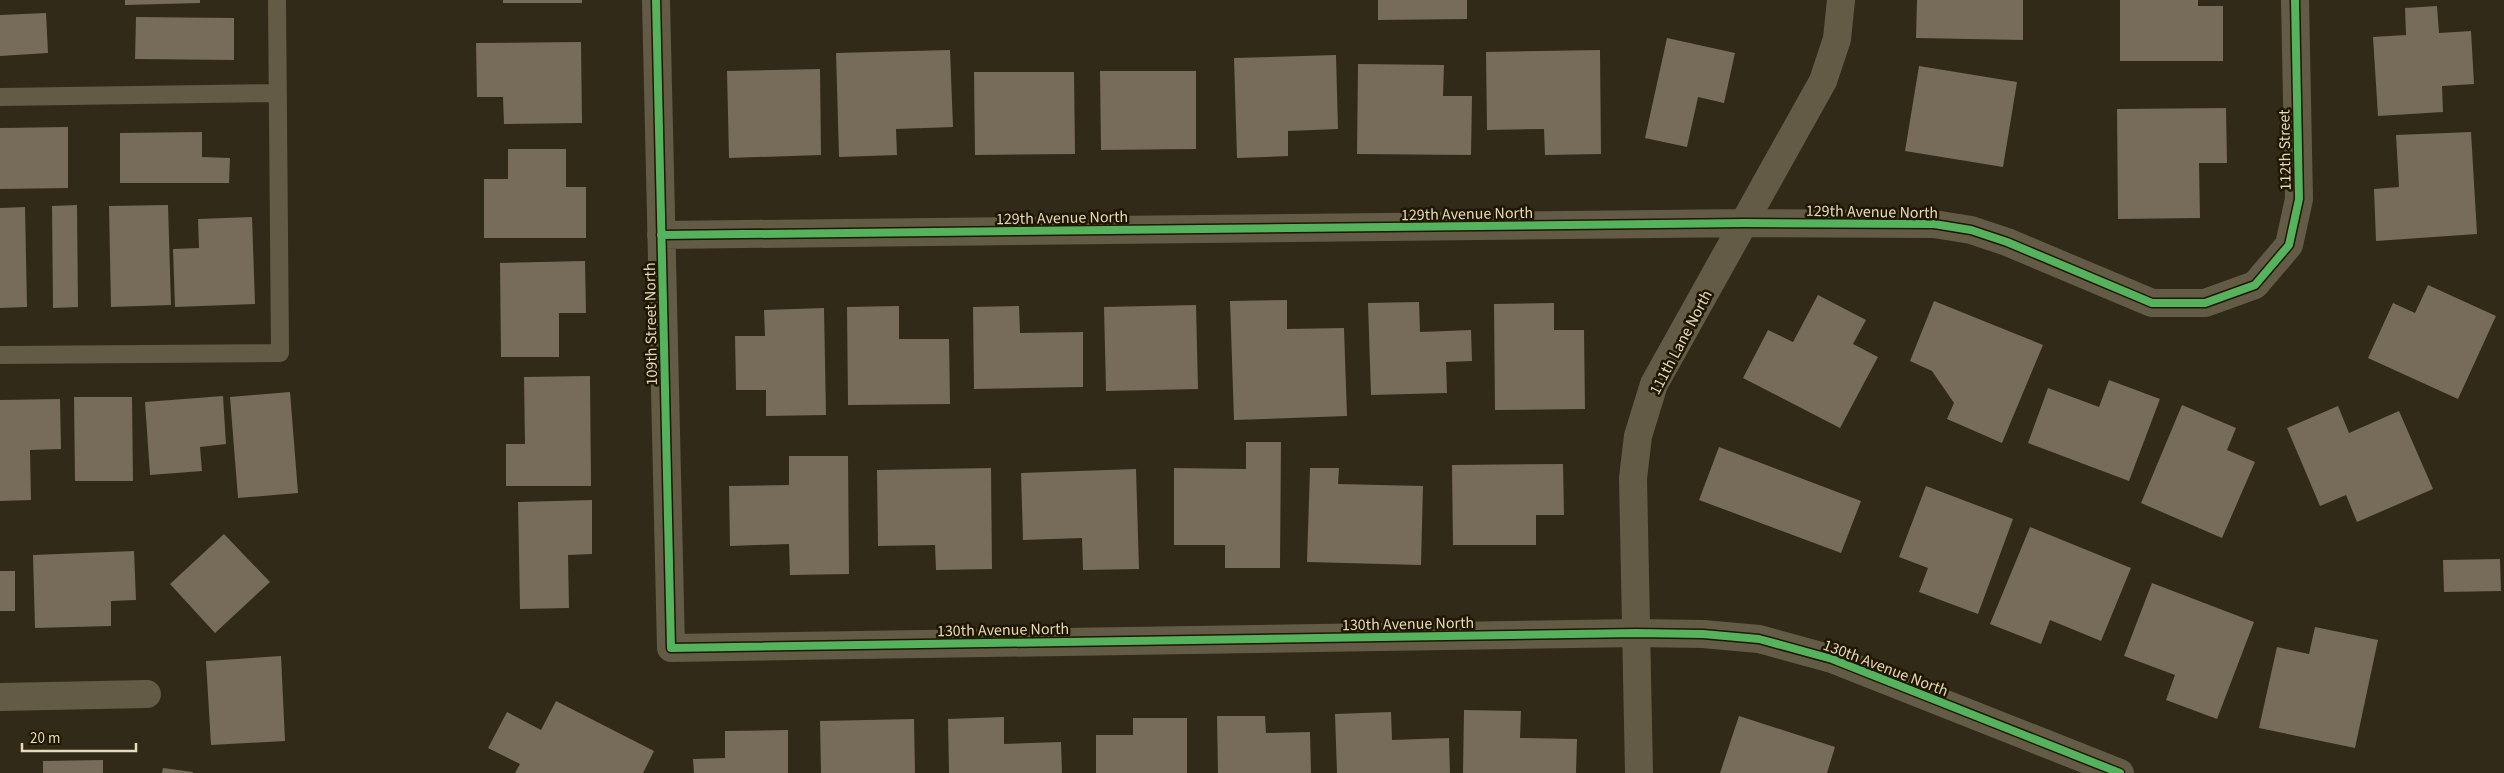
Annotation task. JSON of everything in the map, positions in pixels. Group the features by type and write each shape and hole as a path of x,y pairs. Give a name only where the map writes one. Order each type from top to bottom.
{"street":[{"name":"109th Street North","path":"656,0 671,648"},
{"name":"111th Lane North","path":"1639,773 1633,478 1638,436 1654,384 1823,81 1837,39 1841,0"},
{"name":"112th Street","path":"2254,285 2289,245 2299,199 2295,0"},
{"name":"129th Avenue North","path":"662,235 1744,223 1934,224 1971,230 2007,242 2152,303 2205,303 2254,285"},
{"name":"130th Avenue North","path":"671,648 1636,633 1703,634 1759,639 1832,659 2120,773"},
{"path":"0,696 147,694"}],"lane":[{"path":"0,355 280,352 277,0"},
{"path":"0,97 278,93"}],"building":[{"path":"125,0 200,0 200,3 125,5"},
{"path":"503,0 582,0 582,3 503,3"},
{"path":"1378,0 1467,0 1467,19 1378,20"},
{"path":"1917,0 2023,0 2023,40 1916,38"},
{"path":"2120,0 2198,0 2198,6 2223,6 2223,61 2120,61"},
{"path":"2437,6 2439,33 2471,31 2474,84 2442,86 2443,112 2378,116 2373,37 2406,35 2405,8"},
{"path":"46,13 48,53 0,56 0,15"},
{"path":"136,17 234,18 234,60 135,59"},
{"path":"1667,38 1735,53 1724,103 1698,97 1687,147 1645,138"},
{"path":"581,42 582,123 504,124 503,97 477,97 476,43"},
{"path":"950,50 953,127 896,129 897,155 839,157 836,53"},
{"path":"1600,50 1601,154 1545,155 1544,129 1487,130 1486,52"},
{"path":"1336,55 1338,129 1288,131 1288,156 1237,158 1234,58"},
{"path":"1358,64 1444,65 1443,96 1472,96 1471,155 1357,154"},
{"path":"1919,66 2017,82 2003,167 1905,151"},
{"path":"820,69 821,155 729,158 727,71"},
{"path":"1100,71 1196,71 1196,149 1101,150"},
{"path":"974,72 1074,72 1075,154 975,155"},
{"path":"2226,108 2227,163 2199,163 2200,218 2118,219 2117,109"},
{"path":"68,127 68,188 0,189 0,128"},
{"path":"202,132 202,157 230,158 229,183 120,183 120,133"},
{"path":"2471,132 2477,234 2376,241 2374,189 2399,187 2396,135"},
{"path":"508,149 566,149 566,187 586,187 586,238 484,238 484,179 508,179"},
{"path":"77,205 78,307 53,308 52,206"},
{"path":"168,205 171,305 111,307 109,206"},
{"path":"25,207 27,307 0,308 0,208"},
{"path":"252,217 255,304 175,307 173,249 199,248 198,219"},
{"path":"585,261 586,313 559,313 559,357 501,357 500,263"},
{"path":"2428,285 2496,316 2458,399 2368,358 2393,303 2415,313"},
{"path":"1818,295 1866,320 1853,344 1878,357 1840,428 1743,378 1768,330 1793,342"},
{"path":"1287,300 1287,329 1344,328 1347,416 1234,420 1230,301"},
{"path":"1934,301 2043,345 2002,443 1947,419 1954,403 1932,371 1910,361"},
{"path":"1419,302 1420,332 1471,330 1472,361 1446,362 1447,393 1371,395 1368,303"},
{"path":"1554,303 1554,330 1584,330 1585,409 1495,410 1494,304"},
{"path":"1196,305 1198,389 1106,391 1104,307"},
{"path":"899,306 899,339 949,339 950,404 848,405 847,307"},
{"path":"1019,306 1020,333 1083,332 1083,387 974,389 973,307"},
{"path":"824,308 826,415 766,416 766,390 736,390 735,336 765,336 764,310"},
{"path":"590,376 591,486 506,486 506,444 525,444 524,377"},
{"path":"2109,380 2160,399 2129,481 2028,443 2048,388 2099,407"},
{"path":"290,392 298,493 238,498 230,397"},
{"path":"223,396 226,444 200,447 202,471 150,475 145,402"},
{"path":"74,397 132,397 133,481 75,481"},
{"path":"60,399 61,449 30,450 31,500 0,501 0,400"},
{"path":"2182,405 2236,428 2227,450 2255,462 2222,538 2141,503"},
{"path":"2338,406 2349,433 2399,411 2433,489 2357,522 2346,495 2320,506 2287,428"},
{"path":"1246,442 1281,442 1280,568 1225,568 1225,545 1174,545 1174,468 1246,469"},
{"path":"1719,447 1861,501 1841,553 1699,500"},
{"path":"789,456 848,456 849,574 790,575 789,544 730,546 729,486 789,485"},
{"path":"1563,464 1564,515 1536,515 1536,545 1453,545 1452,465"},
{"path":"991,468 992,569 936,570 935,545 878,546 877,470"},
{"path":"1310,468 1339,468 1338,484 1423,486 1421,565 1307,562"},
{"path":"1136,469 1139,569 1083,570 1082,538 1023,540 1021,473"},
{"path":"1926,486 2013,519 1978,614 1919,592 1928,568 1899,557"},
{"path":"592,500 592,554 568,555 569,608 520,609 518,502"},
{"path":"2030,527 2131,568 2101,641 2050,620 2041,644 1990,624"},
{"path":"224,534 270,582 215,633 170,584"},
{"path":"134,551 136,600 111,601 111,626 35,628 33,555"},
{"path":"2500,559 2501,591 2444,592 2443,560"},
{"path":"0,571 15,571 15,611 0,611"},
{"path":"2152,583 2254,622 2217,719 2166,700 2175,675 2124,656"},
{"path":"2315,627 2378,640 2355,748 2259,728 2277,647 2309,654"},
{"path":"281,656 285,741 211,745 206,661"},
{"path":"556,701 654,751 643,773 515,773 520,764 488,748 507,712 541,730"},
{"path":"1464,710 1521,711 1520,738 1577,739 1576,773 1463,773"},
{"path":"1391,712 1392,740 1449,738 1450,773 1337,773 1335,714"},
{"path":"1217,716 1265,716 1266,733 1310,732 1311,773 1218,773"},
{"path":"1739,716 1835,747 1827,773 1720,773"},
{"path":"1004,717 1004,744 1061,742 1062,773 949,773 948,719"},
{"path":"1133,718 1187,718 1187,773 1096,773 1096,735 1133,735"},
{"path":"914,719 915,773 821,773 820,721"},
{"path":"788,730 788,773 694,773 693,759 725,758 725,731"},
{"path":"103,760 103,773 43,773 43,761"},
{"path":"163,768 193,772 193,773 162,773"}],"cycle path":[{"path":"656,0 671,648 1636,633 1703,634 1759,639 1832,659 2120,773"},
{"path":"661,235 1744,223 1934,224 1971,230 2007,242 2152,303 2205,303 2255,285 2289,245 2299,199 2295,0"}]}
